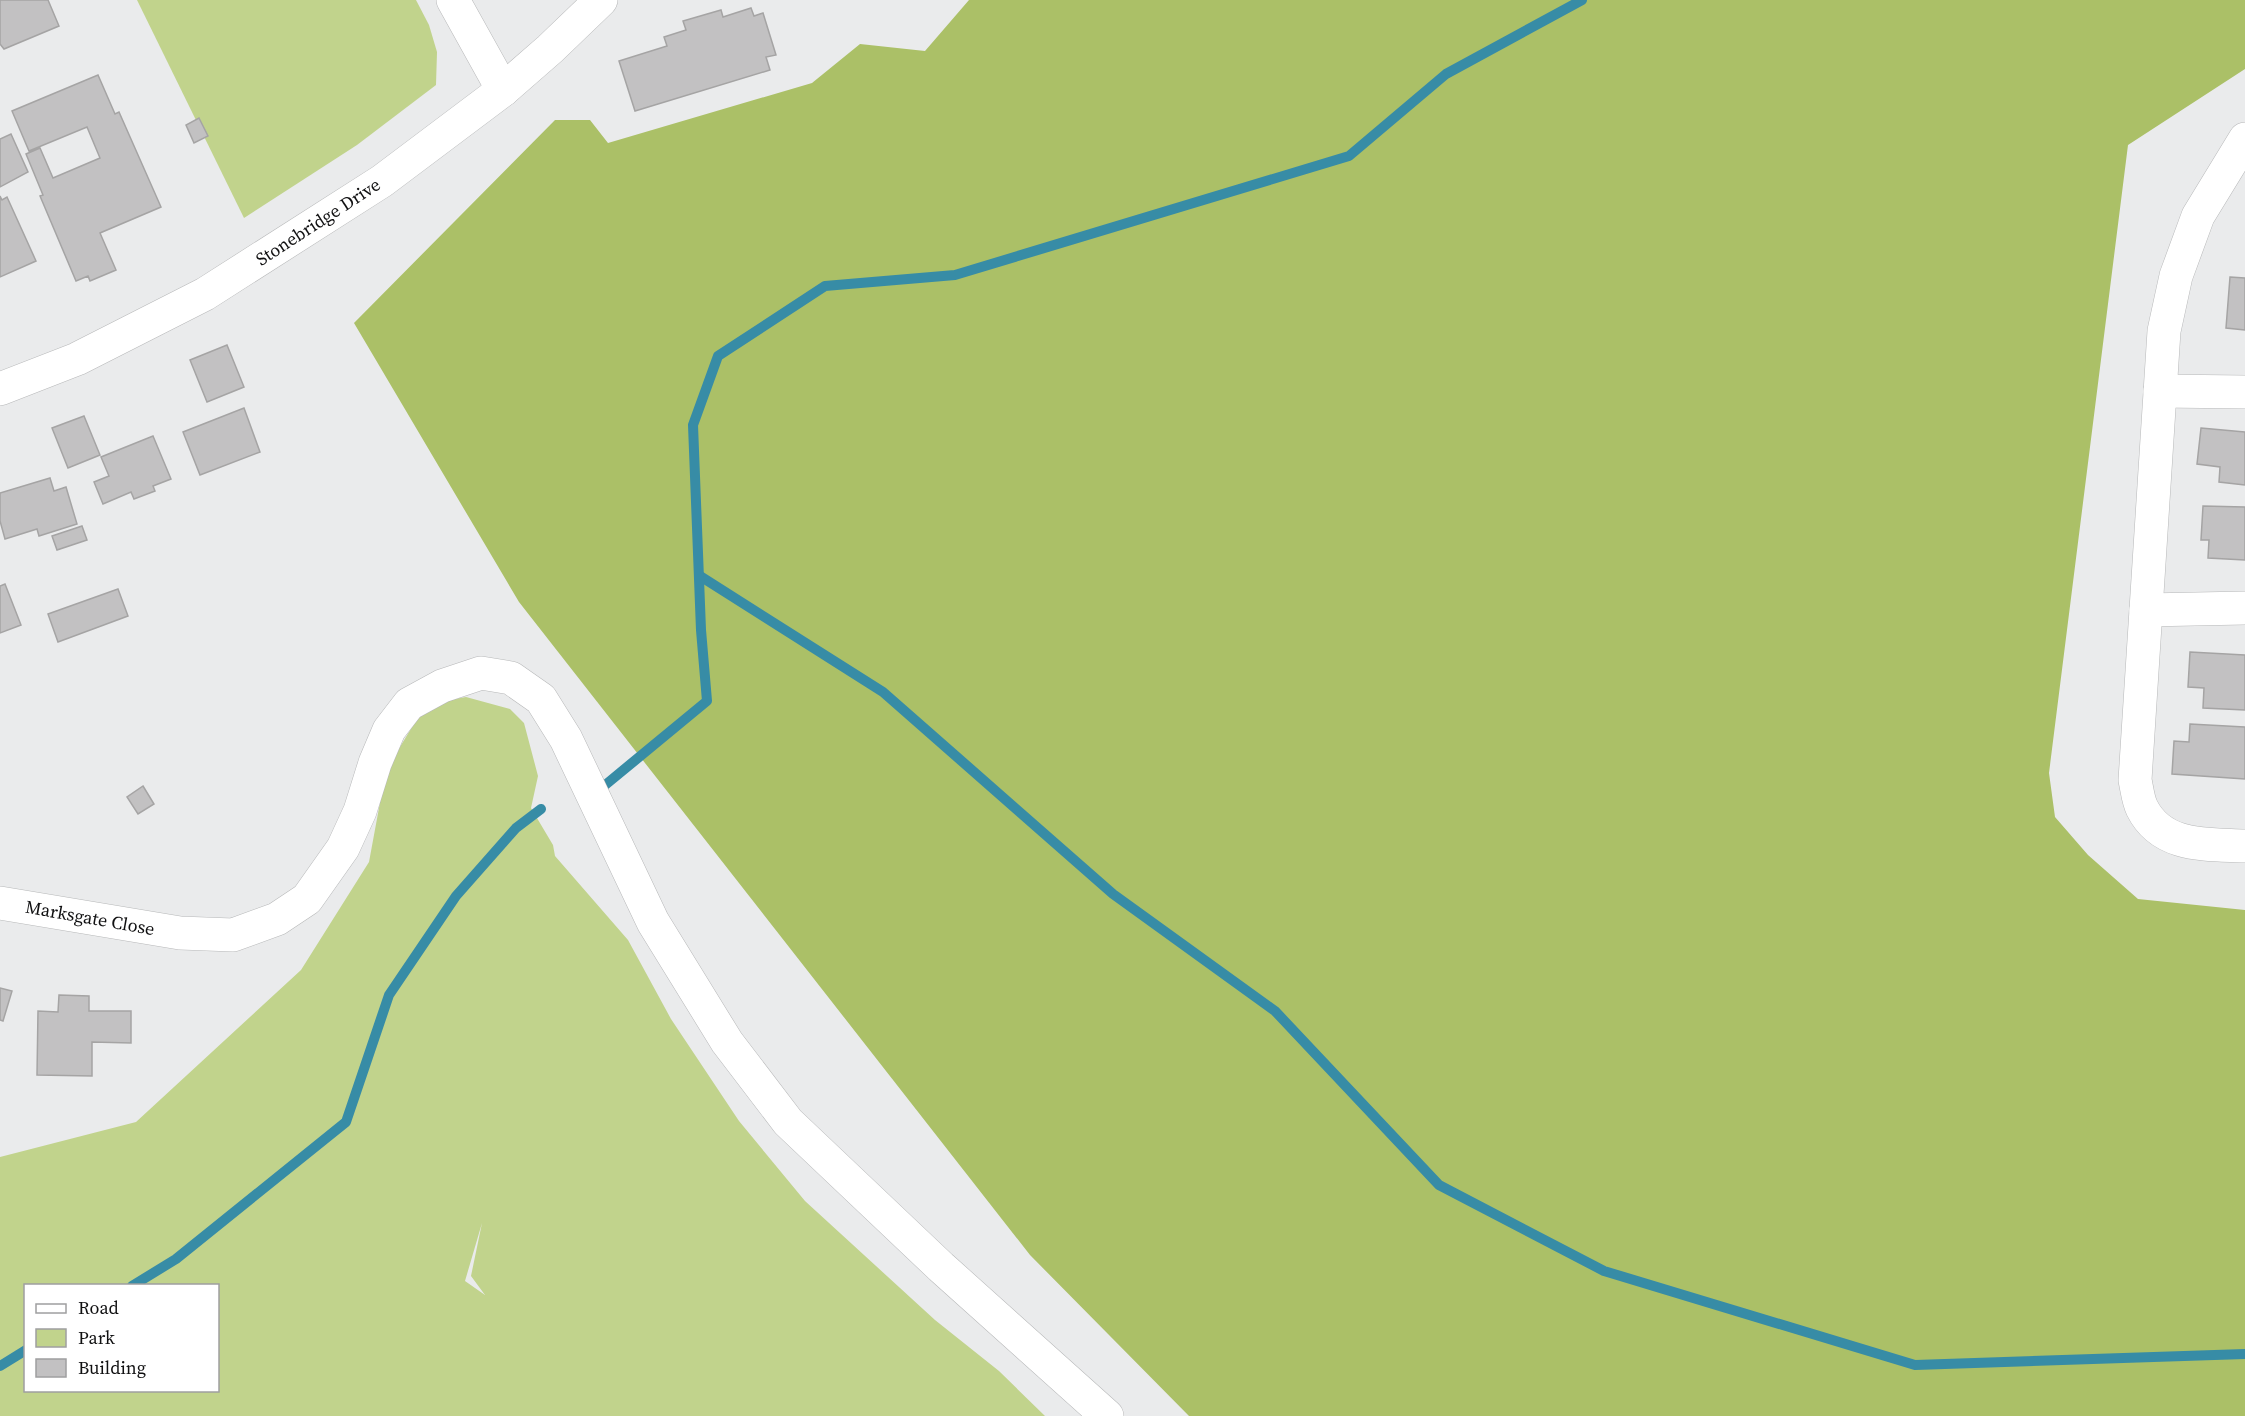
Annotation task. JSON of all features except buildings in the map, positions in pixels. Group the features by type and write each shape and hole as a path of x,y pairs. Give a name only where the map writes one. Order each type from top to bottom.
{"street":[{"path":"453,0 503,90"},
{"name":"Stonebridge Drive","path":"0,389 77,359 205,294 382,181 503,90 601,0"},
{"path":"2245,139 2198,216 2176,276 2164,331 2135,780 2140,806 2153,826 2173,838 2199,843 2245,846"},
{"path":"2160,391 2245,392"},
{"path":"2146,610 2245,608"},
{"name":"Marksgate Close","path":"0,903 180,933 233,935 277,919 308,899 343,848 360,811 375,763 389,730 409,704 442,686 481,673 511,678 541,699 546,707 566,740 653,922 727,1042 788,1122 941,1267 1107,1416"}],"green space":[{"path":"137,0 416,0 429,25 437,52 436,85 357,145 244,218"},
{"path":"969,0 2245,0 2245,69 2128,145 2049,773 2055,817 2088,855 2138,899 2245,910 2245,1416 1189,1416 1030,1255 519,602 354,323 555,120 590,120 608,143 812,83 860,44 925,51"},
{"path":"466,697 510,709 524,723 538,776 531,808 553,845 555,856 628,940 671,1019 739,1121 805,1201 935,1320 999,1371 1045,1416 0,1416 0,1157 136,1122 301,970 369,862 386,770 426,704","holes":["482,1223 471,1276 485,1295 465,1281"]}],"waterway":[{"path":"604,786 707,701 701,630 693,425 718,356 825,286 955,275 1349,156 1446,74 1582,0"},
{"path":"700,576 883,692 1113,894 1275,1011 1439,1185 1604,1271 1915,1365 2245,1354"},
{"path":"135,1284 176,1259 346,1122 389,995 456,896 516,828 541,809"},
{"path":"0,1366 24,1351"}]}
